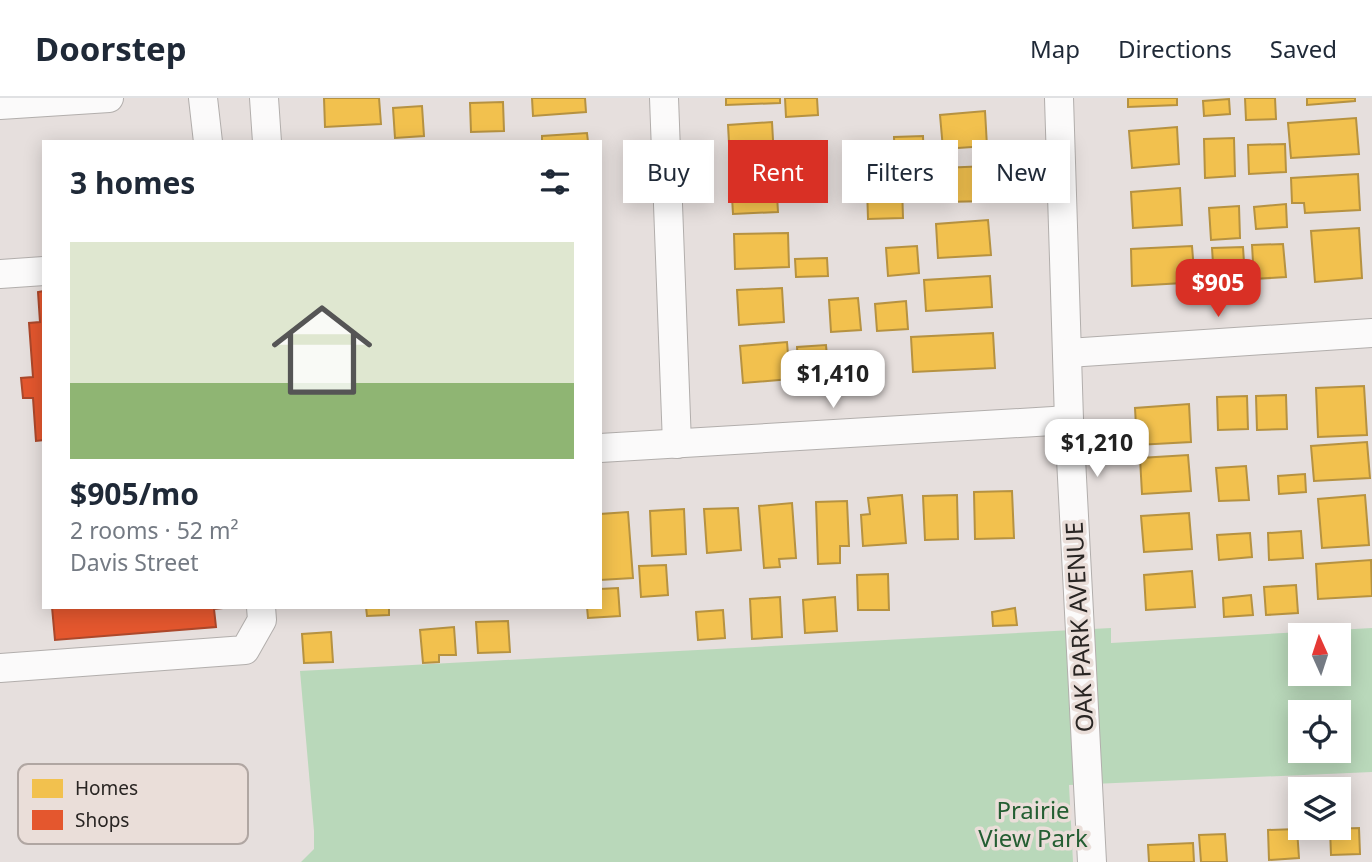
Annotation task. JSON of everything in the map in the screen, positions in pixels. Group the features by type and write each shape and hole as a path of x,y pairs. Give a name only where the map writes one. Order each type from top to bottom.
{"street":[{"path":"0,105 109,98"},
{"path":"203,98 208,140"},
{"path":"264,98 267,140"},
{"path":"664,98 677,444"},
{"name":"OAK PARK AVENUE","path":"1059,98 1069,421 1092,862"},
{"path":"0,274 42,271"},
{"path":"1068,353 1372,333"},
{"path":"602,449 1069,421"},
{"path":"0,668 245,650 262,620 261,609"}],"green space":[{"name":"Prairie View Park","path":"1111,628 1111,643 1288,633 1288,686 1351,686 1351,629 1372,628 1372,772 1069,785 1073,862 301,862 314,849 300,671"}],"building: Homes":[{"path":"324,98 379,98 381,124 325,127"},
{"path":"532,98 585,98 586,112 533,116"},
{"path":"726,98 780,98 780,103 726,105"},
{"path":"785,98 817,98 818,115 786,117"},
{"path":"1128,98 1177,98 1177,105 1128,107"},
{"path":"1245,98 1275,98 1276,119 1246,120"},
{"path":"1307,98 1355,98 1355,101 1307,105"},
{"path":"1229,99 1230,114 1204,116 1203,101"},
{"path":"503,102 504,131 471,132 470,103"},
{"path":"422,106 424,136 395,138 393,108"},
{"path":"985,111 987,140 972,140 972,147 958,148 958,140 942,140 940,115"},
{"path":"1356,118 1359,154 1291,158 1288,123"},
{"path":"772,122 773,140 729,140 728,125"},
{"path":"1177,127 1179,164 1132,168 1129,131"},
{"path":"587,133 588,140 542,140 542,136"},
{"path":"923,136 923,140 894,140 894,137"},
{"path":"1234,138 1235,176 1205,178 1204,139"},
{"path":"1285,144 1286,172 1249,174 1248,145"},
{"path":"958,167 972,167 972,201 958,202"},
{"path":"1358,174 1360,210 1305,213 1304,203 1292,203 1291,178"},
{"path":"1180,188 1182,225 1133,228 1131,192"},
{"path":"732,203 777,203 778,212 733,214"},
{"path":"868,203 903,203 903,218 868,219"},
{"path":"1286,204 1287,227 1256,229 1254,207"},
{"path":"1239,206 1240,238 1211,240 1209,208"},
{"path":"988,220 991,255 938,258 936,224"},
{"path":"1359,228 1362,278 1315,282 1311,231"},
{"path":"788,233 789,267 735,269 734,234"},
{"path":"1283,244 1286,277 1254,279 1252,245"},
{"path":"917,246 919,273 888,276 886,248"},
{"path":"1192,246 1194,271 1182,271 1183,283 1132,286 1131,249"},
{"path":"1243,247 1245,278 1214,279 1212,248"},
{"path":"827,258 828,276 796,277 795,259"},
{"path":"990,276 992,307 926,311 924,280"},
{"path":"782,288 784,322 739,325 737,290"},
{"path":"858,298 861,330 831,332 829,300"},
{"path":"906,301 908,329 877,331 875,304"},
{"path":"993,333 995,368 913,372 911,337"},
{"path":"787,342 790,379 743,383 740,346"},
{"path":"826,345 829,378 799,381 797,347"},
{"path":"1364,386 1367,435 1318,437 1316,388"},
{"path":"1286,395 1287,429 1257,430 1256,396"},
{"path":"1247,396 1248,429 1218,430 1217,397"},
{"path":"1189,404 1191,442 1137,445 1135,408"},
{"path":"1367,442 1370,478 1314,481 1311,446"},
{"path":"1188,455 1191,491 1142,494 1140,458"},
{"path":"1246,466 1249,500 1219,501 1216,468"},
{"path":"1305,474 1306,492 1279,494 1278,476"},
{"path":"1012,491 1014,538 975,539 974,492"},
{"path":"902,495 906,543 863,546 861,515 870,514 868,498"},
{"path":"957,495 958,539 925,540 923,496"},
{"path":"1365,495 1369,545 1322,548 1318,499"},
{"path":"847,501 849,546 840,546 840,563 818,564 816,502"},
{"path":"792,503 796,558 779,559 780,567 764,568 759,506"},
{"path":"738,508 741,550 707,553 704,509"},
{"path":"684,509 686,554 652,556 650,511"},
{"path":"628,512 633,578 602,580 602,514"},
{"path":"1189,513 1192,549 1144,552 1141,516"},
{"path":"1301,531 1303,558 1269,560 1268,533"},
{"path":"1250,533 1252,557 1219,560 1217,535"},
{"path":"1371,560 1372,596 1318,599 1316,564"},
{"path":"666,565 668,595 641,597 639,566"},
{"path":"1192,571 1195,607 1146,610 1144,575"},
{"path":"888,574 889,610 858,610 857,575"},
{"path":"1296,585 1298,613 1266,615 1264,587"},
{"path":"618,588 620,616 588,618 587,609 602,609 602,589"},
{"path":"1251,595 1253,615 1224,617 1223,598"},
{"path":"780,597 782,637 752,639 750,599"},
{"path":"835,597 837,631 805,633 803,600"},
{"path":"1015,608 1017,625 993,626 992,612"},
{"path":"366,609 389,609 389,615 367,616"},
{"path":"723,610 725,638 698,640 696,612"},
{"path":"508,621 510,652 478,653 476,622"},
{"path":"454,627 456,655 439,655 439,662 423,663 420,630"},
{"path":"331,632 333,662 304,663 302,634"},
{"path":"1351,828 1359,828 1360,854 1331,855 1330,840 1351,840"},
{"path":"1288,829 1288,840 1298,840 1299,858 1269,860 1268,830"},
{"path":"1225,834 1227,862 1201,862 1199,835"},
{"path":"1193,843 1194,862 1149,862 1148,845"}],"building: Shops":[{"path":"42,291 42,440 36,441 33,398 23,398 21,378 33,377 29,323 40,322 38,292"},
{"path":"52,609 214,609 216,627 55,640"}]}
